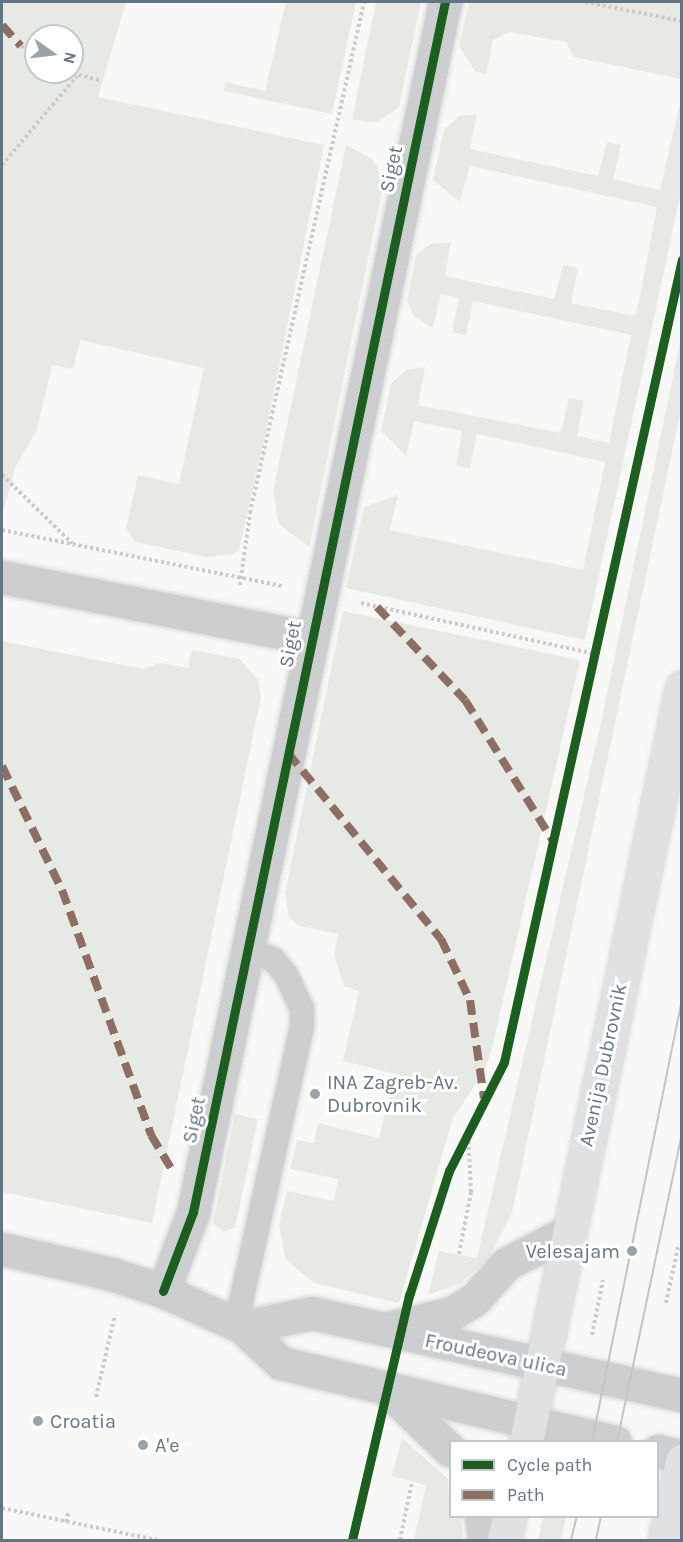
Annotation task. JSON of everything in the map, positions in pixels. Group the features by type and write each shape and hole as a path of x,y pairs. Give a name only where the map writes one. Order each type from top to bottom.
{"main road":[{"name":"Avenija Dubrovnik","path":"528,1432 681,688"},
{"path":"665,1540 681,1461"},
{"path":"504,1540 509,1518"}],"street":[{"name":"Siget","path":"163,1292 193,1212 309,638 445,2"},
{"name":"Siget","path":"2,577 309,638"},
{"path":"384,1329 452,1313 474,1300 506,1264 569,1231"},
{"path":"2,1250 112,1274 163,1292 238,1325 281,1363 387,1390 528,1432 598,1440"},
{"name":"Froudeova ulica","path":"238,1325 312,1313 681,1395"},
{"path":"387,1390 449,1449"},
{"path":"659,1452 681,1457"},
{"path":"481,1518 485,1540"}],"lane":[{"path":"238,1325 302,1026 302,1009 286,975 274,960 247,949"}],"path":[{"path":"238,598 250,513 364,2"},
{"path":"585,2 681,21"},
{"path":"84,77 102,81"},
{"path":"2,165 70,84"},
{"path":"2,475 73,544"},
{"path":"459,1254 471,1192 468,1133"},
{"path":"666,1303 678,1247"},
{"path":"591,1336 603,1280"},
{"path":"96,1397 118,1302"},
{"path":"400,1540 412,1482"},
{"path":"2,1508 156,1540"},
{"path":"66,1522 69,1511"}],"shaded area":[{"path":"2,2 126,2 98,97 324,145 265,436 239,550 234,554 207,557 135,542 126,528 138,475 179,484 204,368 80,340 73,369 52,365 37,430 15,468 2,516"},
{"path":"286,2 356,2 332,114 224,91 225,82 265,91"},
{"path":"376,2 421,2 399,107 378,122 367,122 352,119"},
{"path":"469,2 681,2 681,79 574,57 566,42 509,32 493,40 486,75 475,71 459,46"},
{"path":"681,99 681,192 585,640 346,588 364,507 398,495 390,530 583,570 605,462 477,434 470,469 456,465 462,431 414,421 406,456 381,431 391,384 406,370 425,367 418,405 561,433 569,398 584,401 577,436 609,443 631,335 473,301 466,335 452,332 459,298 441,294 433,328 414,317 407,300 416,255 430,244 451,242 445,276 554,299 563,265 578,268 571,303 636,316 657,207 470,166 460,202 433,180 444,130 459,116 477,114 470,149 598,176 607,142 621,145 613,179 660,190"},
{"path":"346,145 371,158 378,168 382,191 309,547 279,524 273,491"},
{"path":"681,338 681,409 512,1213 489,1258 461,1283 428,1295 439,1251 477,1258 600,727"},
{"path":"343,611 580,660 492,1048 485,1070 453,1118 399,1303 314,1283 285,1259 279,1225 287,1191 334,1201 338,1179 290,1169 297,1140 314,1143 318,1123 379,1138 395,1074 343,1061 359,991 344,986 334,955 338,934 299,926 289,917 285,893"},
{"path":"2,641 143,669 160,663 188,668 192,650 240,659 258,680 261,697 152,1223 2,1192"},
{"path":"235,1114 258,1119 235,1227 224,1232 213,1223"},
{"path":"402,1438 448,1479 449,1518 461,1518 463,1540 414,1540 426,1485 392,1476"},
{"path":"543,1518 566,1518 561,1540 538,1540"}],"tram line":[{"path":"592,1440 682,998"},
{"path":"617,1440 682,1133"},
{"path":"571,1540 576,1518"},
{"path":"596,1540 601,1518"}],"marked path":[{"path":"2,25 21,46"},
{"path":"377,607 465,700 553,841"},
{"path":"288,753 441,939 470,1000 484,1098"},
{"path":"2,766 62,890 151,1135 171,1168"}],"cycle path":[{"path":"163,1291 193,1212 445,2"},
{"path":"352,1540 409,1296 449,1171 504,1062 682,259"}],"place":[{"name":"INA Zagreb-Av. Dubrovnik","path":"315,1094"},
{"name":"Velesajam","path":"632,1251"},
{"name":"Croatia","path":"38,1421"},
{"name":"A'e","path":"143,1445"}]}
